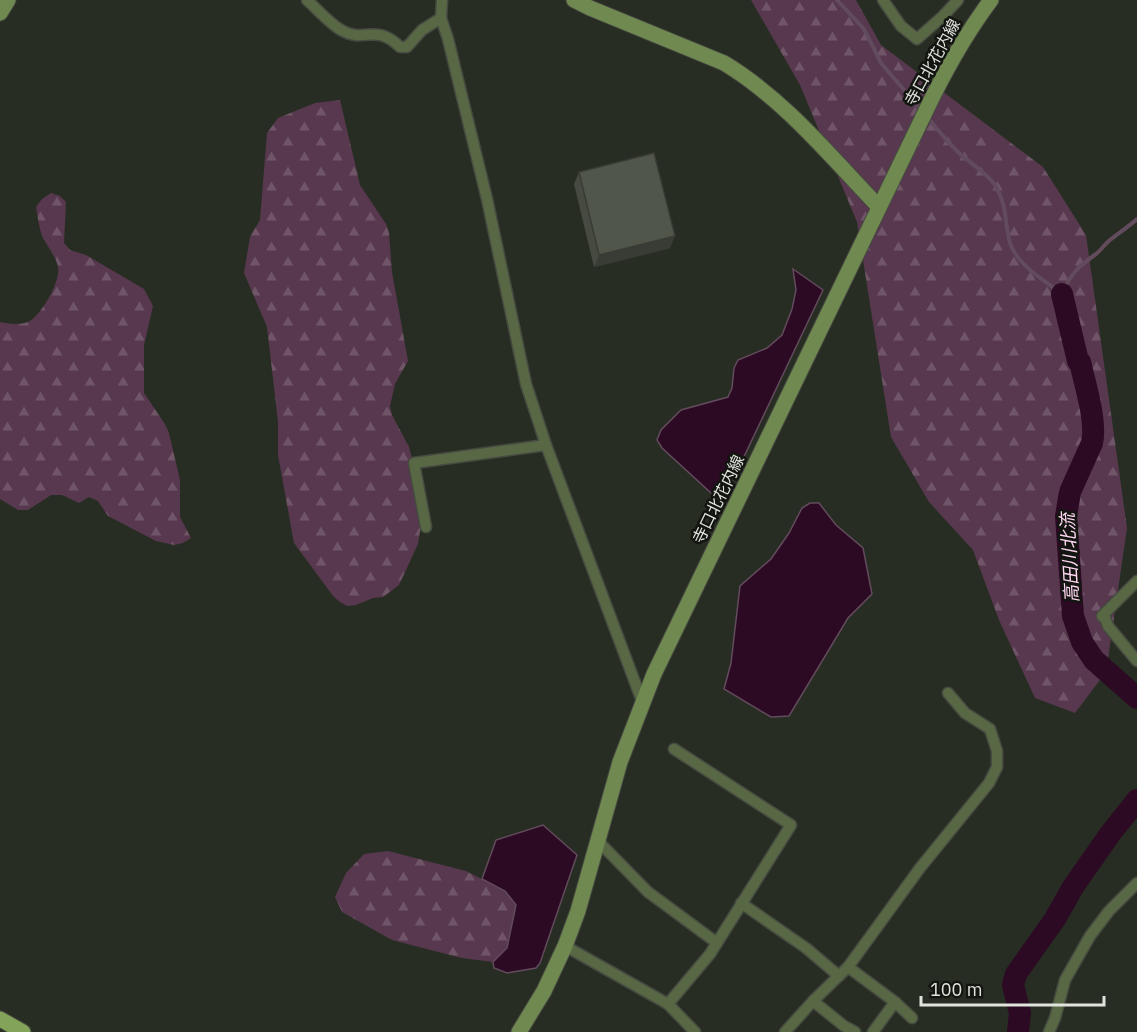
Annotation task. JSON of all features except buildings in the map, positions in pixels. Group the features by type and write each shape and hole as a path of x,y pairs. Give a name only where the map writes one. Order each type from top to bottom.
{"main road":[{"path":"574,0 724,63 739,72 773,98 879,207"},
{"name":"寺口北花内線","path":"519,1032 544,991 565,946 578,911 620,762 642,701 933,96 970,28 991,0"},
{"path":"0,1019 23,1032"}],"street":[{"path":"307,0 342,31 351,34 380,34 392,39 400,47 407,47 422,30 441,18"},
{"path":"442,0 441,18 487,199 526,384 546,445 642,701"},
{"path":"883,0 901,26 917,39 958,0"},
{"path":"426,527 414,463 546,445"},
{"path":"1137,581 1102,616 1137,661"},
{"path":"785,1032 848,967 920,868 989,783 997,767 998,751 990,729 965,713 948,693"},
{"path":"668,1004 710,954 791,825 674,750"},
{"path":"598,841 648,892 717,943"},
{"path":"1049,1032 1065,980 1090,936 1109,911 1137,883"},
{"path":"741,903 806,948 839,976"},
{"path":"565,946 668,1004 695,1032"},
{"path":"848,967 895,1002 912,1018"},
{"path":"813,1001 841,1029 855,1032"},
{"path":"873,1032 895,1002"}],"green space":[{"path":"751,0 856,0 881,45 1043,167 1086,235 1127,528 1106,672 1075,713 1035,698 999,620 973,550 929,502 891,437 857,222 800,85"},
{"path":"340,100 360,185 386,224 389,233 392,272 408,361 395,384 390,406 392,415 409,447 424,506 418,544 399,585 383,597 347,606 333,596 294,543 278,455 278,422 267,327 244,273 250,237 260,220 267,133 278,118 315,103"},
{"path":"51,193 60,196 66,202 64,243 70,250 86,255 144,289 153,306 144,345 144,393 169,433 180,480 180,517 191,538 183,543 174,545 156,541 108,516 98,501 89,497 79,503 62,495 51,495 28,510 18,510 0,499 0,322 21,324 28,322 39,313 53,289 58,267 43,238 36,207"},
{"path":"388,851 466,871 505,891 516,905 507,948 493,962 462,958 392,940 342,912 335,897 346,873 364,854"}],"shaded area":[{"path":"793,269 823,290 722,503 662,448 657,440 661,430 681,410 728,397 738,360 767,348 782,335 792,309 796,290"},
{"path":"810,503 819,503 836,525 863,548 872,594 848,618 789,716 771,717 724,689 731,663 740,586 771,559 789,533 802,508"},
{"path":"543,825 577,855 540,963 536,968 507,973 494,968 493,962 507,948 516,905 505,891 482,879 496,840"}],"waterway":[{"path":"837,0 864,29 881,63 922,111"},
{"path":"927,117 953,147 995,185 1002,200 1010,243 1019,259 1032,272 1062,294 1068,281 1080,267 1137,219"},
{"name":"高田川北流","path":"1062,294 1080,362 1093,425 1092,443 1070,492 1066,516 1073,616 1082,642 1094,660 1137,698"},
{"name":"高田川北流","path":"1018,1032 1020,1013 1013,985 1016,974 1055,919 1073,887 1137,800"}]}
